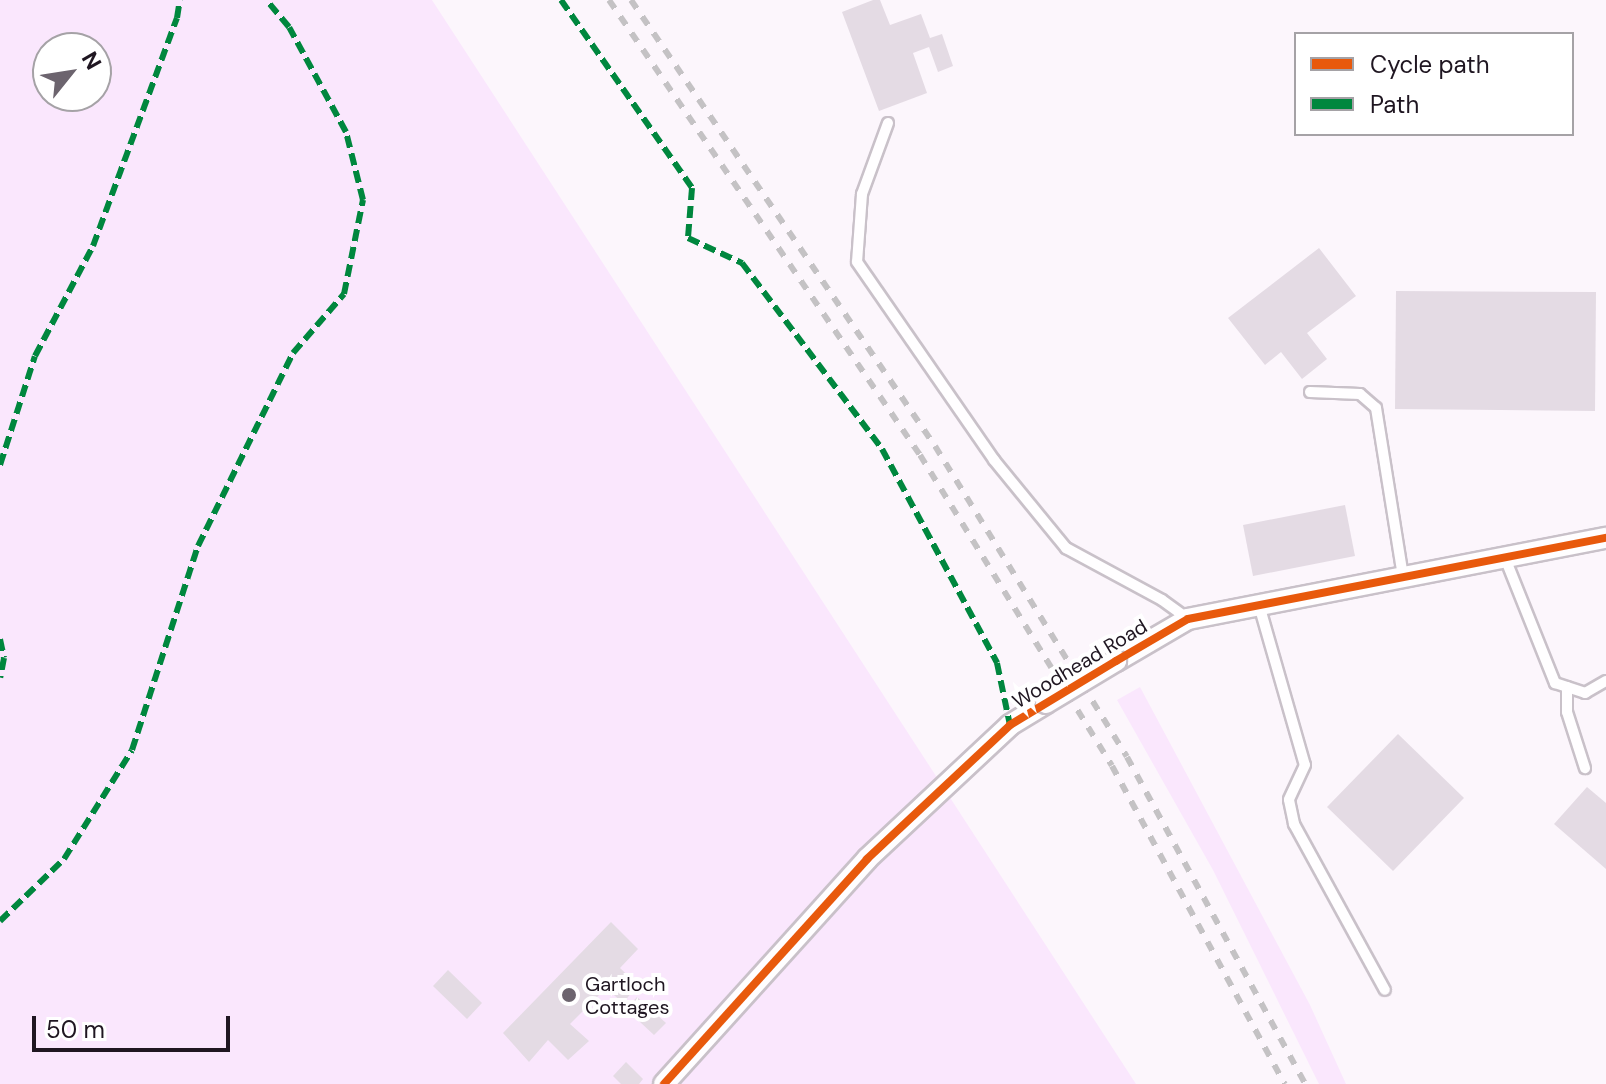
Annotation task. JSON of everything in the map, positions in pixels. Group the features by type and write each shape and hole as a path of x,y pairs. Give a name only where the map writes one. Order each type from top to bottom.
{"street":[{"name":"Woodhead Road","path":"664,1084 867,859 1010,725 1188,619 1606,538"}],"lane":[{"path":"888,123 862,194 857,262 994,460 1066,548 1162,600 1188,619"},
{"path":"1310,392 1360,394 1376,408 1403,577"},
{"path":"1505,558 1555,683 1585,693 1606,681"},
{"path":"1259,605 1305,765 1289,800 1294,824 1385,990"},
{"path":"1567,687 1567,712 1585,768"}],"shaded area":[{"path":"0,0 432,0 1136,1084 0,1084"},
{"path":"1140,687 1310,1005 1346,1084 1319,1084 1213,870 1117,700"}],"building":[{"path":"880,0 890,25 921,14 930,38 942,34 953,66 938,72 929,47 913,53 927,93 879,111 842,12"},
{"path":"1319,248 1356,296 1307,333 1327,359 1302,379 1281,352 1265,365 1228,318"},
{"path":"1396,291 1596,292 1595,411 1395,409"},
{"path":"1345,505 1355,556 1253,576 1243,525"},
{"path":"1398,734 1464,798 1393,871 1327,807"},
{"path":"1587,787 1606,803 1606,869 1554,824"},
{"name":"Gartloch Cottages","path":"611,922 638,949 620,968 638,985 623,1003 606,988 570,1024 589,1041 568,1060 548,1040 529,1062 503,1033"},
{"path":"448,970 482,1003 467,1019 433,986"},
{"path":"637,997 666,1023 654,1035 626,1009"},
{"path":"626,1062 643,1079 639,1084 621,1084 613,1076"}],"railway":[{"path":"609,0 920,455 1112,766 1285,1084"},
{"path":"631,0 935,446 1127,757 1305,1084"}],"marked path":[{"path":"0,465 35,356 93,246 177,18 180,0"},
{"path":"0,921 64,859 132,750 198,546 293,353 344,294 363,200 346,132 289,27 266,0"},
{"path":"561,0 692,188 688,238 742,263 882,449 997,663 1010,725"},
{"path":"0,639 4,658 0,678"}],"cycle path":[{"path":"664,1084 867,859 1010,725 1188,619 1606,538"}],"place":[{"name":"Gartloch Cottages","path":"569,995"}]}
